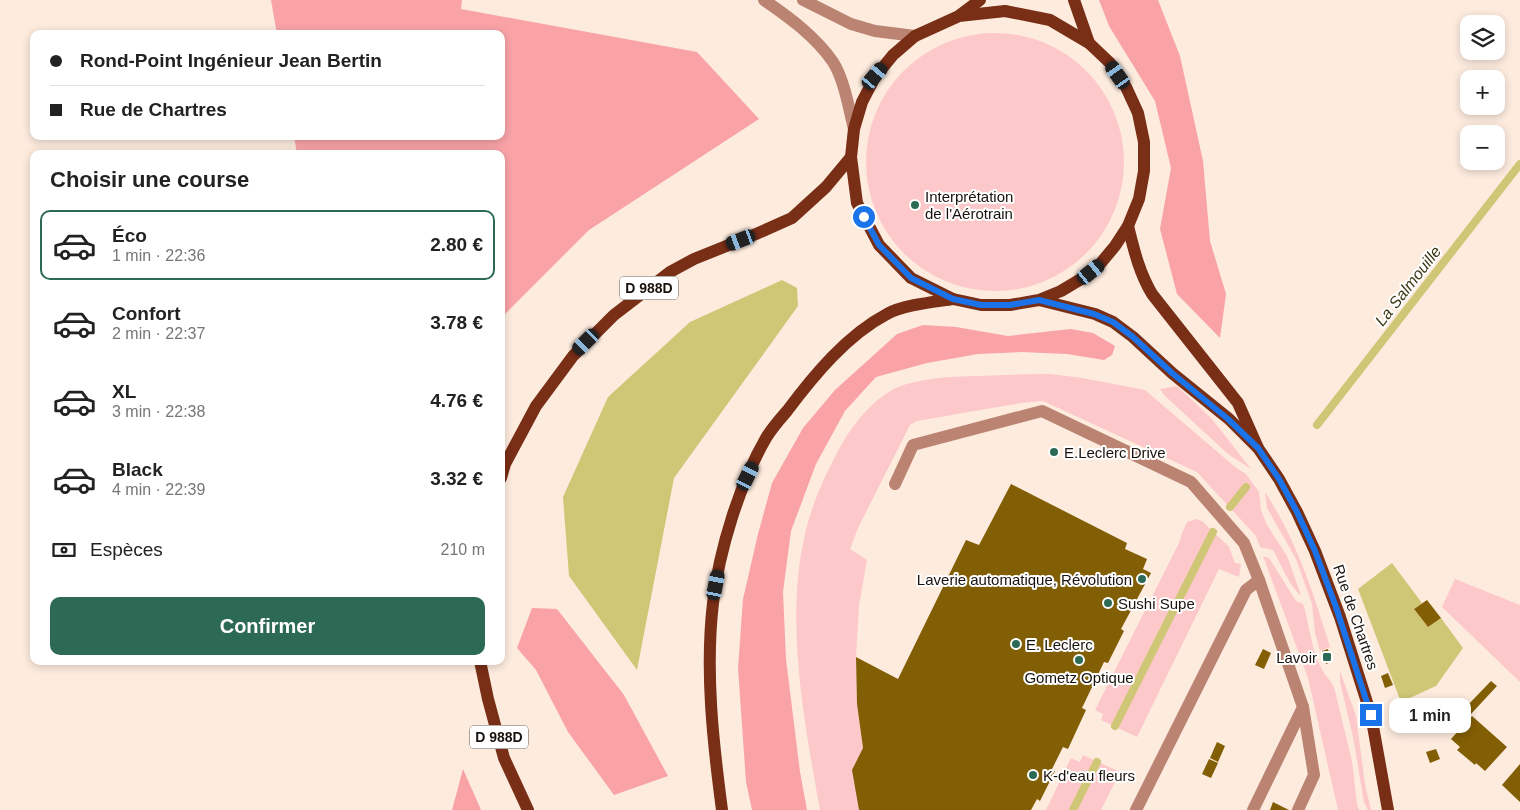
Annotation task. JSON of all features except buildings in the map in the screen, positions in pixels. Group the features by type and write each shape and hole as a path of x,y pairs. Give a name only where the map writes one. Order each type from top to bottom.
{"main road":[{"path":"959,16 1005,11 1050,20 1089,43 1110,63 1126,87 1138,114 1144,142 1144,171 1139,199 1128,226 1100,264 1082,279 1061,291 1039,300 1010,305 981,305 953,299 911,278 879,245 857,203 851,157 854,129 862,102 875,76 915,36 959,16 980,0"},
{"path":"1074,0 1089,43"},
{"name":"D 988D","path":"505,464 536,406 573,356 614,315 670,272 694,259 792,218 826,187 851,157"},
{"name":"Rue de Chartres","path":"1128,226 1136,260 1152,294 1238,403 1258,448 1279,479 1315,551 1340,617 1371,715 1388,810"},
{"path":"722,810 716,769 709,671 713,602 727,533 748,476 767,437 812,378 839,350 888,313 916,305 953,299"},
{"name":"Rue de Chartres","path":"1039,300 1094,314 1113,322 1228,419 1258,448"},
{"name":"D 988D","path":"481,665 504,758 528,810"}],"street":[{"path":"764,0 782,12 813,39 833,63 845,94 854,129"},
{"path":"803,0 851,24 875,31 915,36"},
{"path":"895,484 913,445 1042,411 1191,482 1244,543 1259,580 1303,707 1314,775 1298,810"},
{"path":"1136,810 1246,590 1259,580"},
{"path":"1253,810 1303,707"}],"shaded area":[{"path":"271,0 462,0 461,9 697,52 759,119 589,230 505,314 505,150 296,150 295,140 505,140 505,30 276,30"},
{"path":"1099,0 1158,0 1180,56 1203,161 1210,241 1226,294 1220,338 1177,294 1160,229 1171,168 1155,101 1109,26"},
{"path":"982,33 1008,33 1033,38 1056,48 1077,62 1095,80 1109,101 1119,124 1124,149 1124,175 1119,200 1109,223 1095,244 1077,262 1056,276 1033,286 1008,291 982,291 957,286 934,276 913,262 895,244 881,223 871,200 866,175 866,149 871,124 881,101 895,80 913,62 934,48 957,38"},
{"path":"782,280 797,288 798,306 674,478 637,670 569,576 563,497 608,397 690,322"},
{"path":"923,325 956,327 1008,336 1071,329 1093,333 1115,346 1112,355 1104,360 1067,354 1021,352 978,354 927,363 876,377 845,411 816,464 791,531 783,592 786,659 800,772 807,810 752,810 746,782 738,668 743,599 772,483 803,428 835,390 897,334"},
{"path":"1050,374 1145,390 1235,467 1246,474 1259,492 1261,510 1267,525 1287,556 1301,595 1289,581 1273,550 1260,547 1256,536 1197,472 1043,401 917,421 910,425 858,528 850,549 867,560 859,605 856,658 857,704 863,748 859,810 820,810 803,710 799,675 796,605 804,539 810,516 827,472 838,451 855,424 870,407 887,393 906,384 947,377"},
{"path":"1177,386 1212,419 1251,469 1228,454 1164,395 1160,389"},
{"path":"1265,492 1295,548 1310,587 1330,647 1320,651 1315,633 1312,604 1296,559 1267,508"},
{"path":"1196,519 1202,521 1229,547 1235,563 1241,564 1239,577 1219,569 1137,737 1101,720 1103,714 1095,710 1179,543 1187,522"},
{"path":"1263,556 1269,558 1296,601 1303,604 1316,657 1335,691 1352,761 1359,810 1338,810 1308,678"},
{"path":"1392,563 1422,603 1414,609 1428,627 1441,618 1463,648 1436,686 1401,702 1358,589"},
{"path":"1455,579 1520,605 1520,682 1442,607"},
{"path":"532,608 557,609 624,695 668,776 614,795 568,732 536,670 517,648"},
{"path":"1340,671 1356,716 1365,784 1371,810 1368,810 1364,802 1353,737 1340,682"},
{"path":"1083,755 1120,772 1101,810 1046,810 1071,758 1080,762"},
{"path":"463,769 481,810 452,810"}],"waterway":[{"name":"La Salmouille","path":"1317,425 1520,164"},
{"name":"La Salmouille","path":"1230,507 1246,487"},
{"name":"La Salmouille","path":"1115,726 1213,532"},
{"name":"La Salmouille","path":"1073,810 1097,762"}],"place":[{"name":"Interprétation de l'Aérotrain","path":"915,205"},
{"name":"E.Leclerc Drive","path":"1054,452"},
{"name":"Laverie automatique, Révolution","path":"1142,579"},
{"name":"Sushi Supe","path":"1108,603"},
{"name":"E. Leclerc","path":"1016,644"},
{"name":"Lavoir","path":"1327,657"},
{"name":"Gometz Optique","path":"1079,660"},
{"name":"K-d'eau fleurs","path":"1033,775"}],"route":[{"path":"864,217 879,245 911,278 953,299 981,305 1010,305 1039,300 1072,307 1113,322 1228,419 1258,448 1279,479 1315,551 1340,617 1371,715"}]}
